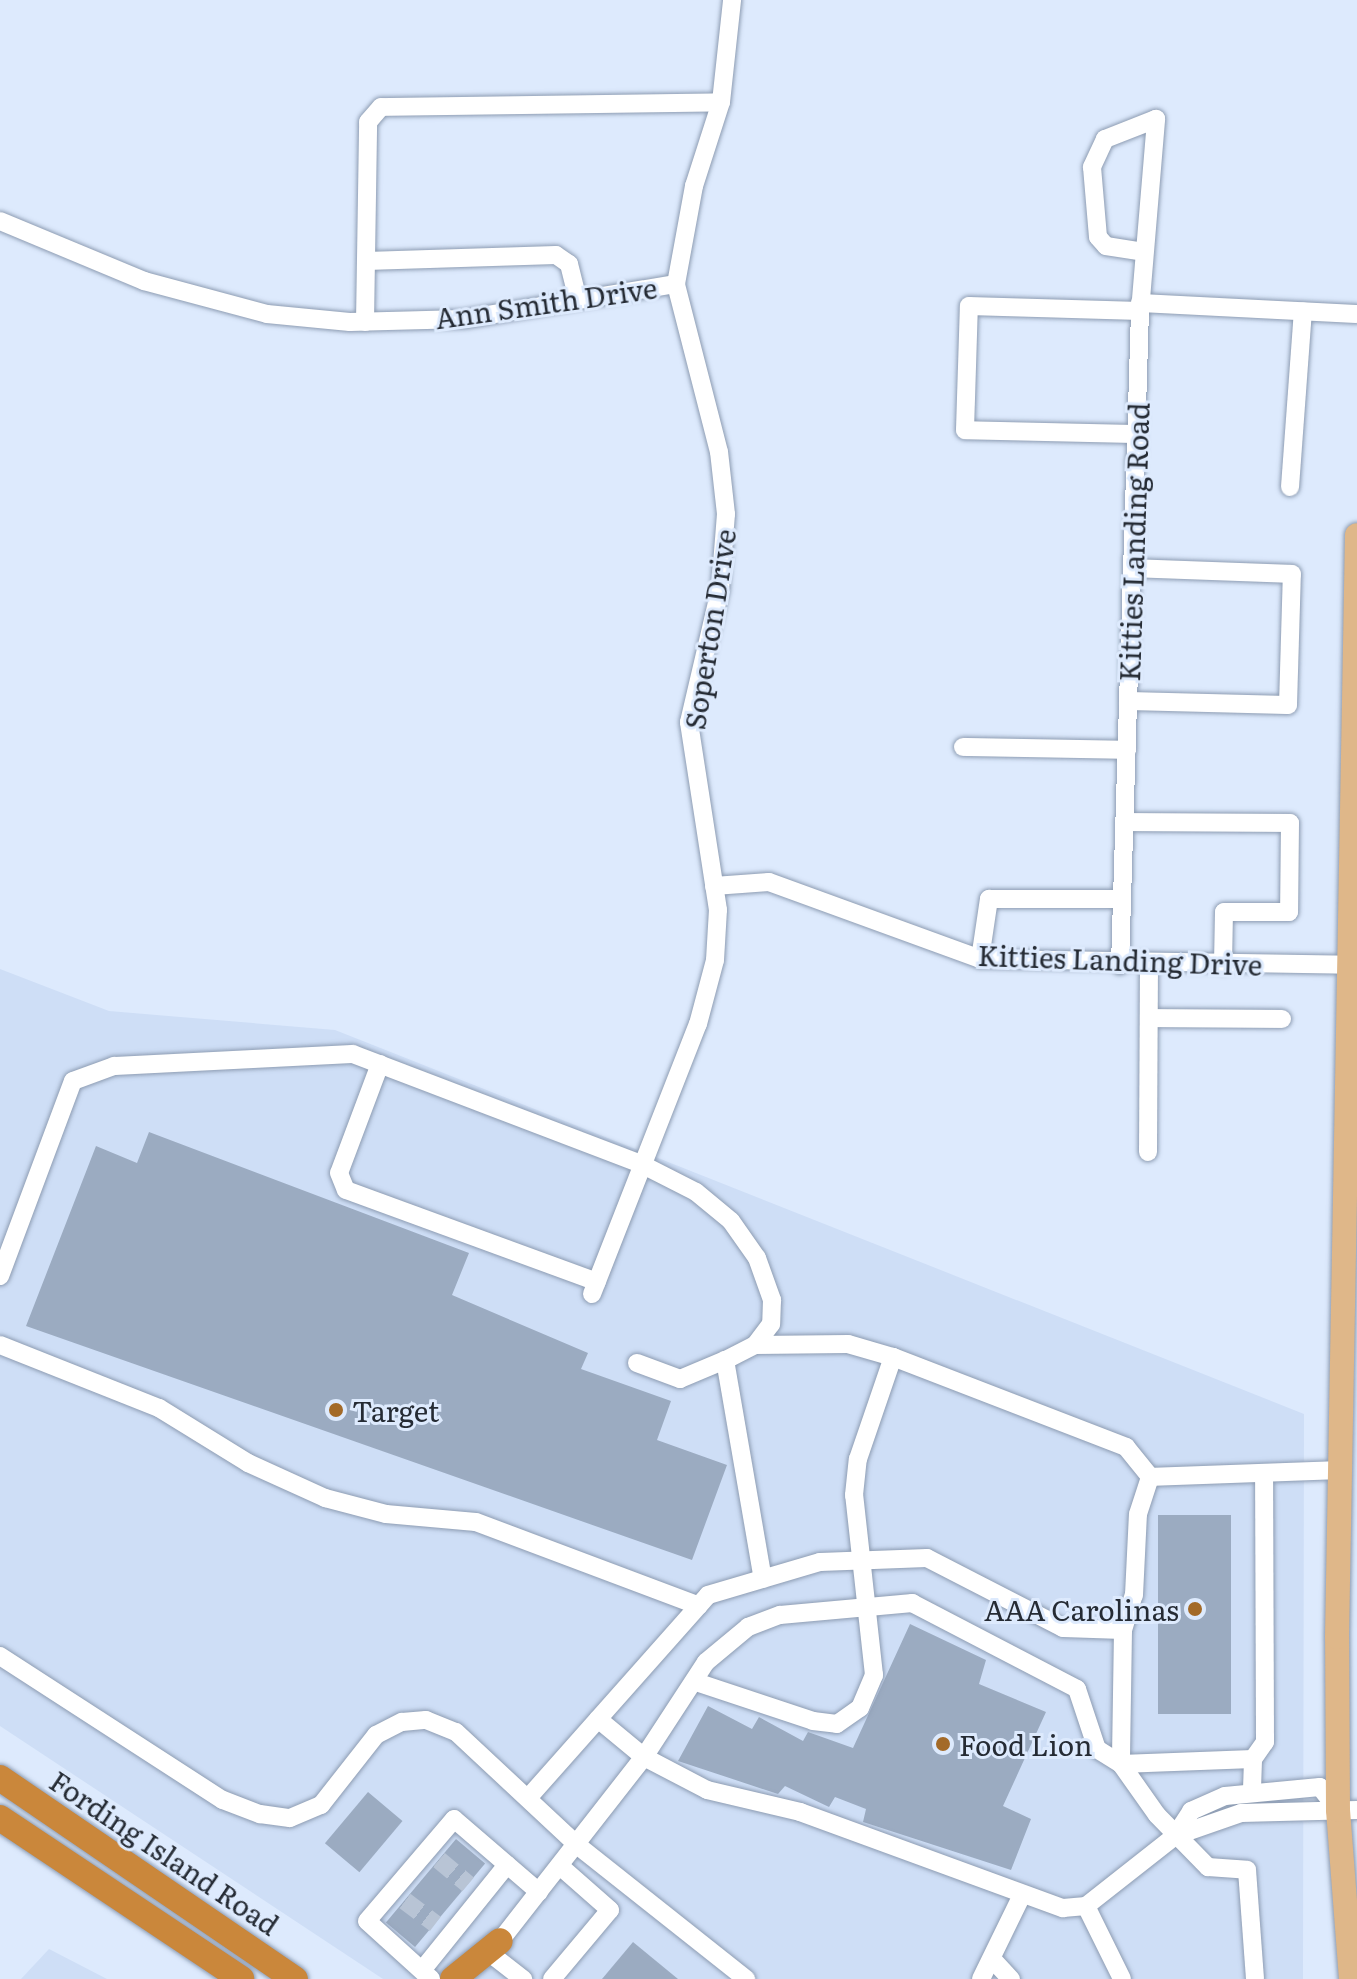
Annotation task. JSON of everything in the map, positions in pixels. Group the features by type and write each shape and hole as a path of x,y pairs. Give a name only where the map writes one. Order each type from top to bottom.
{"highway":[{"name":"Fording Island Road","path":"0,1778 295,1979"},
{"path":"0,1818 241,1979"},
{"path":"453,1979 493,1949"},
{"path":"476,1979 493,1949"},
{"path":"199,1951 207,1979"}],"main road":[{"path":"1351,1979 1339,1470 1352,965 1357,535"}],"street":[{"name":"Soperton Drive","path":"380,1064 339,1173 346,1190 594,1288 643,1165 715,960 714,886 689,722 720,590 726,514 719,452 676,284 694,186 721,102 732,0"},
{"path":"365,322 368,122 381,107 721,102"},
{"name":"Kitties Landing Road","path":"1120,965 1140,307 1156,119 1105,139 1092,167 1098,237 1106,246 1144,252"},
{"name":"Ann Smith Drive","path":"0,221 144,281 267,314 365,322 464,319 676,284"},
{"path":"366,261 556,255 569,264 578,300"},
{"path":"1136,434 965,430 969,306 1140,307 1357,314"},
{"path":"1290,487 1303,311"},
{"path":"1128,701 1288,705 1292,574 1132,568"},
{"path":"963,747 1127,750"},
{"path":"1125,822 1290,823 1289,912 1224,912 1223,965"},
{"name":"Kitties Landing Drive","path":"714,886 769,882 980,959 1120,965 1352,965"},
{"path":"980,959 989,899 1122,899"},
{"path":"1148,1152 1149,965"},
{"path":"1149,1018 1282,1019"},
{"path":"0,1276 73,1081 114,1066 297,1052 353,1054 643,1165 696,1192 731,1221 757,1258 772,1300 771,1324 755,1345"},
{"path":"637,1363 680,1379 755,1345 848,1344 893,1357 1126,1447 1150,1477"},
{"path":"0,1345 159,1408 248,1463 325,1498 386,1514 476,1522 699,1606"},
{"path":"696,1682 837,1724 860,1708 874,1675 871,1604 862,1557 858,1459 893,1357"},
{"path":"725,1360 763,1579"},
{"path":"1150,1477 1339,1470"},
{"path":"1252,1789 1253,1759 1265,1742 1264,1474"},
{"path":"1121,1764 1123,1630 1134,1595 1138,1514 1150,1477"},
{"path":"528,1798 708,1595 763,1579 862,1557 927,1558 1063,1628 1123,1630"},
{"path":"523,1979 493,1949 644,1757 696,1682 706,1662 748,1627 780,1615 871,1604 912,1603 1052,1670 1077,1689 1097,1749 1121,1764 1175,1836 1208,1867 1247,1870 1255,1979"},
{"path":"0,1656 223,1800 260,1814 309,1813 376,1735 426,1720 456,1732 577,1845 746,1979"},
{"path":"598,1719 644,1757 707,1790 800,1812 1021,1897 1086,1906 1175,1836 1241,1813 1347,1810"},
{"path":"1121,1764 1253,1759"},
{"path":"1175,1836 1191,1811 1252,1789 1320,1787 1347,1810"},
{"path":"507,1865 475,1890 442,1930 427,1974 367,1921 398,1896 432,1855 454,1819 539,1892"},
{"path":"552,1979 610,1910 560,1866"},
{"path":"981,1979 994,1961 1021,1897"},
{"path":"1086,1906 1122,1979"},
{"path":"994,1961 1011,1979"}],"shaded area":[{"path":"0,969 109,1011 335,1030 1304,1414 1303,1979 383,1979 0,1726"},
{"path":"49,1949 107,1979 21,1979"}],"building":[{"path":"149,1132 469,1253 452,1295 588,1353 581,1369 671,1401 657,1440 727,1465 692,1560 26,1326 96,1146 137,1163"},
{"path":"1158,1515 1231,1515 1231,1714 1158,1714"},
{"name":"Food Lion","path":"910,1624 986,1660 979,1684 1046,1712 1003,1806 1031,1819 1011,1870 863,1822 866,1809 835,1797 829,1807 785,1786 778,1794 678,1761 708,1706 752,1729 759,1717 803,1741 808,1732 853,1748"},
{"path":"368,1792 402,1821 359,1872 325,1843"},
{"path":"456,1839 485,1863 415,1947 386,1922"},
{"path":"633,1942 678,1979 602,1979"}],"tunnel":[{"path":"439,1860 468,1884"},
{"path":"405,1901 435,1924"}],"place":[{"name":"Target","path":"336,1410"},
{"name":"AAA Carolinas","path":"1195,1609"},
{"name":"Food Lion","path":"943,1744"}]}
